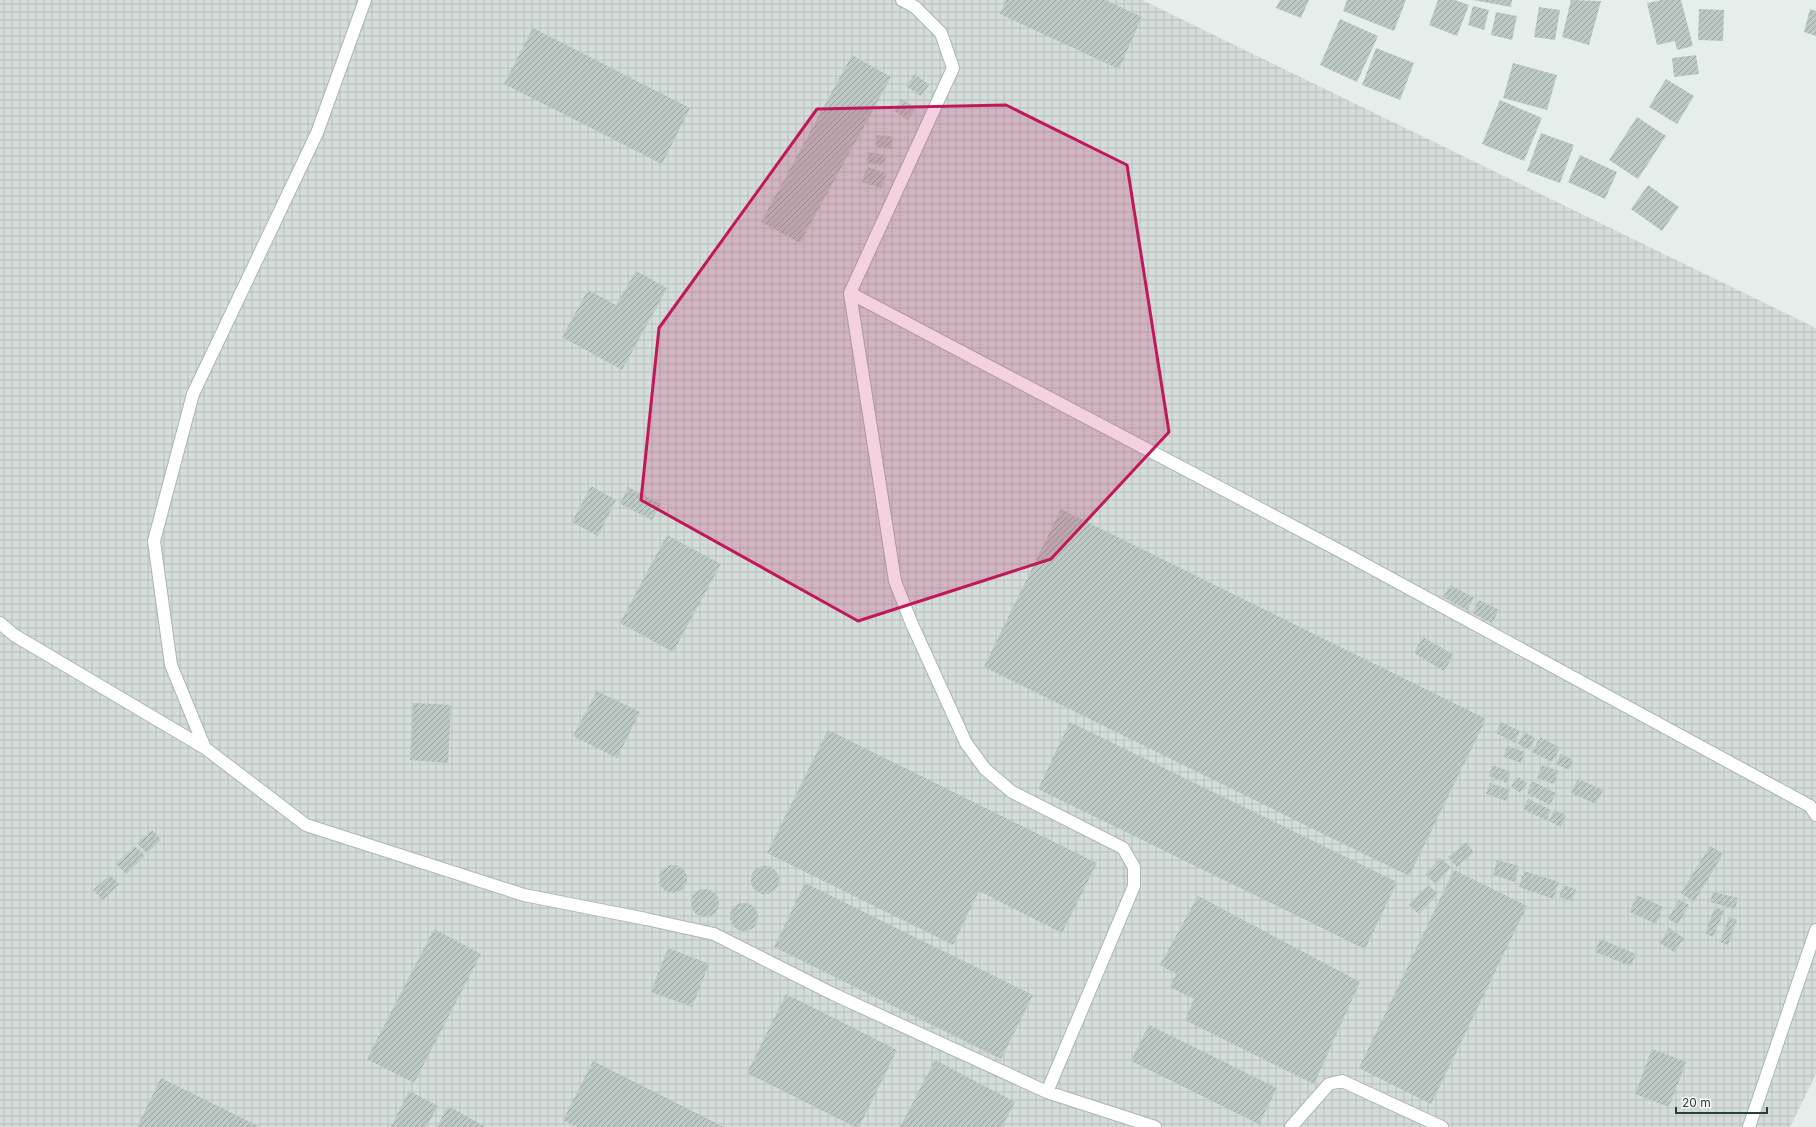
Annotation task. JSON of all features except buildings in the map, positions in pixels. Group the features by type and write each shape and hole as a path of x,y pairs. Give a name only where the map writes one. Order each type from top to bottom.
{"lane":[{"path":"205,748 171,665 154,542 193,394 317,133 365,0"},
{"path":"902,0 915,7 941,33 953,68 850,293 895,581 911,622 966,742 985,769 1012,792 1123,848 1134,867 1134,886 1047,1092"},
{"path":"850,293 1342,552 1810,806 1816,815"},
{"path":"0,623 14,635 205,748 306,825 524,894 714,934 833,994 1047,1092 1155,1127"},
{"path":"1749,1127 1816,930"},
{"path":"1291,1127 1329,1084 1342,1081 1442,1127"}],"highlighted area":[{"path":"1006,105 1127,165 1169,432 1051,559 858,621 641,500 659,328 817,109"}],"shaded area":[{"path":"0,0 1142,0 1816,328 1816,1074 1790,1127 0,1127"}]}
